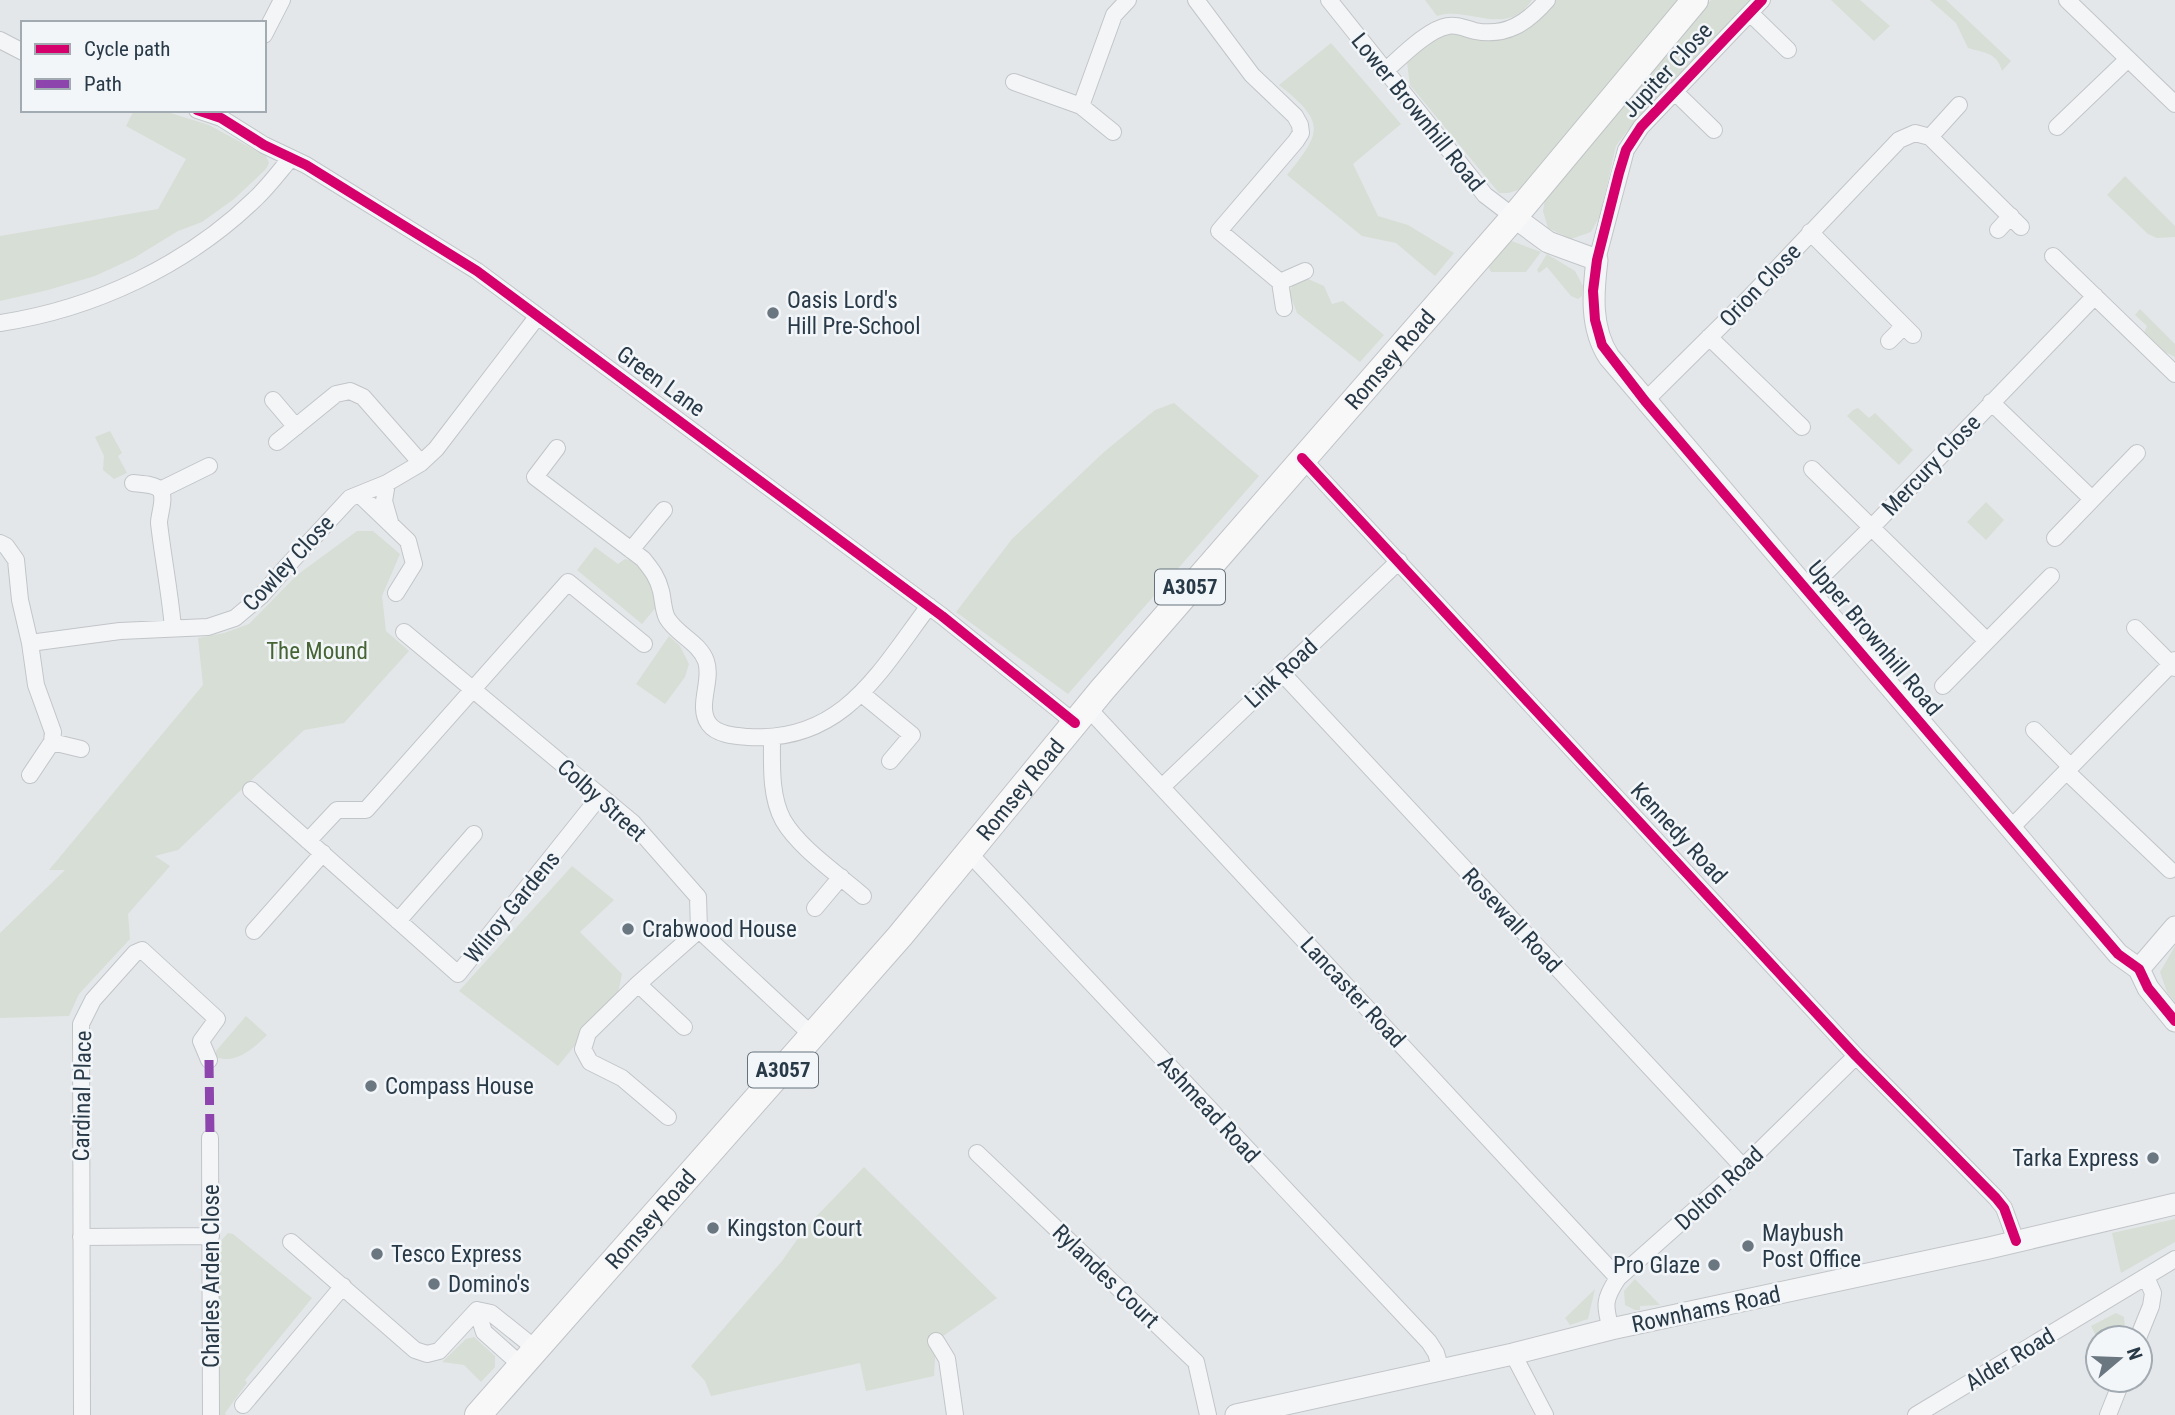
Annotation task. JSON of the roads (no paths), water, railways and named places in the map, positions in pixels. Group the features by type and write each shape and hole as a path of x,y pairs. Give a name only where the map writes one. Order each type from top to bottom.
{"main road":[{"name":"Romsey Road","path":"478,1415 813,1036 969,853 1081,715 1302,458 1514,218 1695,0"}],"street":[{"path":"266,31 282,0"},
{"path":"1196,0 1252,75 1295,116 1300,125 1301,133 1296,141 1220,231 1280,282 1284,308"},
{"name":"Lower Brownhill Road","path":"1329,0 1485,195 1514,218"},
{"path":"1385,71 1440,28 1458,26 1485,32 1512,29 1526,21 1547,0"},
{"name":"Jupiter Close","path":"1597,260 1626,150 1641,127 1762,0"},
{"path":"2067,0 2175,104"},
{"path":"1081,106 1108,28 1125,1"},
{"path":"1750,13 1788,50"},
{"path":"0,40 21,51"},
{"path":"2057,127 2128,59"},
{"path":"1014,82 1081,106 1113,132"},
{"name":"Jupiter Close","path":"1674,91 1714,130"},
{"path":"1959,105 1930,137 2016,221 1998,229"},
{"name":"Green Lane","path":"223,114 290,159 306,165 350,191 477,271 929,606 1081,715"},
{"name":"Orion Close","path":"1645,401 1899,140 1915,133 1930,137"},
{"path":"0,323 63,308 123,287 172,262 224,226 256,198 290,159"},
{"path":"1514,218 1548,242 1597,260"},
{"name":"Orion Close","path":"1810,232 1908,331 1889,341"},
{"path":"2053,256 2175,372"},
{"name":"Upper Brownhill Road","path":"1597,260 1593,290 1598,334 1609,357 2118,954 2139,969 2148,988 2175,1021"},
{"path":"1280,282 1305,271"},
{"name":"Mercury Close","path":"1807,591 2095,296"},
{"name":"Cowley Close","path":"30,643 120,631 208,627 235,618 261,596 350,498 387,483 421,463 436,449 537,317"},
{"name":"Orion Close","path":"1709,337 1802,427"},
{"path":"277,442 336,394 350,391 363,397 421,463"},
{"path":"273,400 296,427"},
{"name":"Mercury Close","path":"1991,402 2092,499"},
{"path":"557,448 535,477 643,559 656,575 667,617 699,648 705,658 709,673 704,707 708,723 717,731 772,738 815,726 842,711 862,694 929,606"},
{"path":"2054,538 2137,453"},
{"name":"Kennedy Road","path":"1302,458 1856,1056 2004,1208 2016,1241"},
{"path":"160,490 209,466"},
{"name":"Mercury Close","path":"1812,469 1987,641"},
{"path":"134,483 155,487 160,490 162,497 159,516 173,628"},
{"path":"387,483 384,501 390,522"},
{"path":"360,495 408,541 414,564 396,593"},
{"path":"631,550 664,510"},
{"path":"0,543 16,560 20,600 36,685 53,732 52,742 30,775"},
{"name":"Link Road","path":"1163,786 1399,561"},
{"path":"1943,687 2051,576"},
{"path":"309,841 337,810 366,810 568,582 644,644"},
{"path":"2010,829 2174,664 2136,628"},
{"name":"Colby Street","path":"404,632 633,823 698,897 699,930"},
{"name":"Rosewall Road","path":"1282,673 1743,1167"},
{"path":"862,694 912,735 890,761"},
{"name":"Lancaster Road","path":"1081,715 1113,733 1618,1278"},
{"path":"2034,730 2170,870"},
{"path":"772,738 774,791 782,819 798,839 863,896"},
{"path":"52,742 81,749"},
{"name":"Wilroy Gardens","path":"251,790 458,974 600,796"},
{"path":"398,920 474,834"},
{"path":"254,931 323,853"},
{"name":"Ashmead Road","path":"969,853 1429,1342 1441,1370"},
{"path":"815,908 841,877"},
{"path":"2139,969 2175,927"},
{"path":"668,1117 622,1077 590,1062 583,1049 589,1032 699,930 813,1036"},
{"name":"Cardinal Place","path":"82,1415 81,1024 93,1000 135,953 142,950 217,1020 201,1041 209,1060"},
{"path":"638,984 684,1027"},
{"name":"Dolton Road","path":"1611,1329 1605,1311 1606,1299 1618,1278 1743,1167 1856,1056"},
{"name":"Charles Arden Close","path":"210,1138 211,1415"},
{"name":"Rylandes Court","path":"977,1153 1196,1362 1208,1415"},
{"name":"Rownhams Road","path":"1236,1415 2175,1204"},
{"path":"81,1237 211,1236"},
{"path":"292,1242 415,1350 426,1354 439,1351 477,1310 491,1313 529,1357"},
{"name":"Alder Road","path":"1916,1415 2175,1259"},
{"path":"2144,1324 2153,1293 2146,1278"},
{"path":"243,1405 343,1286"},
{"path":"936,1341 947,1359 955,1415"},
{"path":"1513,1354 1545,1415"},
{"path":"2108,1415 2116,1394"}],"place":[{"name":"Oasis Lord's Hill Pre-School","path":"773,313"},
{"name":"Crabwood House","path":"628,929"},
{"name":"Compass House","path":"371,1086"},
{"name":"Tarka Express","path":"2153,1158"},
{"name":"Kingston Court","path":"713,1228"},
{"name":"Maybush Post Office","path":"1748,1246"},
{"name":"Tesco Express","path":"377,1254"},
{"name":"Pro Glaze","path":"1714,1265"},
{"name":"Domino's","path":"434,1284"}],"park label":[{"name":"The Mound","path":"317,651"}]}
